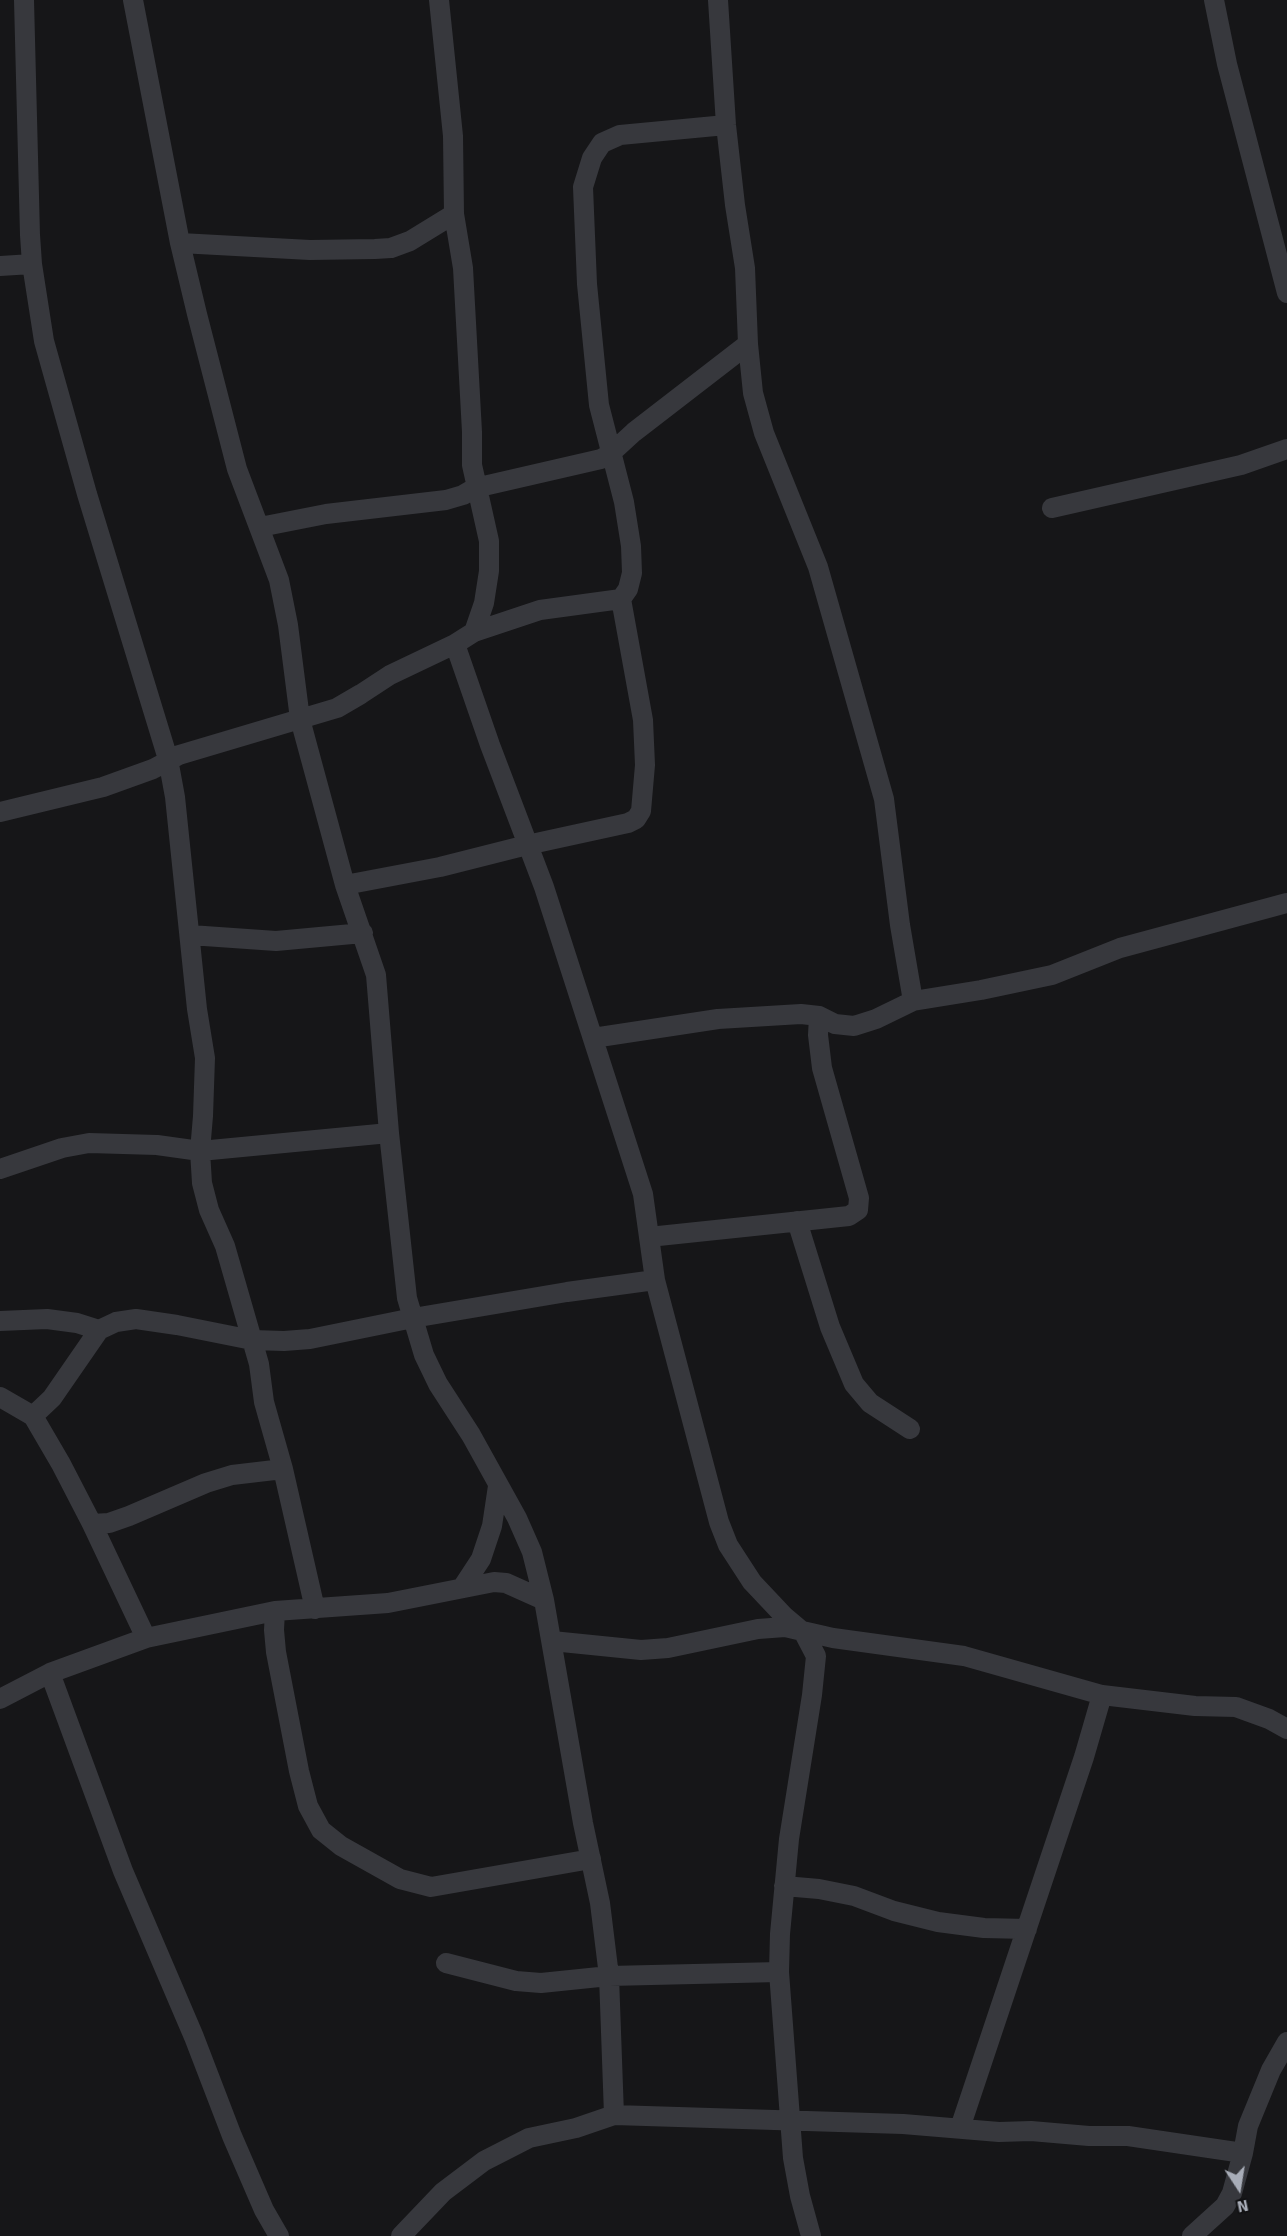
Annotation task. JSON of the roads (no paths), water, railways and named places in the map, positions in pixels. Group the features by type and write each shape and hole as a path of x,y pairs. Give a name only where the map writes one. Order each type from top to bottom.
{"street":[{"path":"24,0 32,264 44,341 87,494 168,759 197,1010 205,1058 200,1151 204,1197 225,1246 259,1364 264,1402 284,1469 315,1609"},
{"path":"133,0 180,243 237,469 260,527 281,591 288,625 300,719 345,885 376,975 389,1133 407,1298 412,1318 424,1355 438,1384 471,1434 517,1518 532,1552 544,1600 600,1904 609,1976 614,2115"},
{"path":"439,0 453,136 454,214 463,268 472,465 487,525 489,556 484,603 474,632"},
{"path":"718,0 726,125 745,268 748,344 753,393 780,473 818,567 884,799 900,925 913,1001"},
{"path":"1214,0 1227,64 1287,293"},
{"path":"345,885 440,867 628,823 636,819 641,811 645,765 644,720 621,599 628,589 632,573 631,546 624,502 599,405 587,284 583,187 591,158 602,143 620,135 726,125"},
{"path":"180,243 310,250 391,248 410,241 454,214"},
{"path":"0,266 32,264"},
{"path":"260,527 327,514 446,500 476,488 601,459 748,344"},
{"path":"1052,508 1242,465 1287,449"},
{"path":"1,806 68,796 133,777 153,769 168,759 337,708 390,675 455,644 474,632 540,610 621,599"},
{"path":"455,644 544,887 643,1194 655,1280 719,1522 728,1545 758,1590 804,1633 813,1648 816,1664 791,1827 784,1886 779,1972 793,2158 811,2236"},
{"path":"593,1038 718,1019 801,1014 819,1016 835,1024 854,1026 913,1001 1052,975 1120,948 1287,903"},
{"path":"190,935 276,941 363,933"},
{"path":"649,1237 849,1216 858,1210 859,1198 822,1068 818,1035 819,1016"},
{"path":"0,1169 62,1148 89,1143 157,1145 200,1151 389,1133"},
{"path":"797,1221 830,1327 854,1384 870,1403 910,1429"},
{"path":"33,1416 52,1398 99,1330 116,1322 136,1319 252,1340 310,1339 412,1318 655,1280"},
{"path":"0,1322 47,1319 77,1323 99,1330"},
{"path":"0,1397 33,1416 92,1524 147,1638"},
{"path":"92,1524 109,1523 129,1516 206,1483 232,1475 284,1469"},
{"path":"462,1588 481,1559 492,1526 498,1486"},
{"path":"0,1699 50,1673 147,1638 275,1611 388,1603 494,1582 506,1583 544,1600"},
{"path":"275,1611 276,1652 298,1771 308,1806 321,1830 341,1846 400,1879 431,1887 591,1859"},
{"path":"552,1641 641,1650 668,1648 772,1627 784,1627 804,1633 964,1656 1102,1695 1195,1706 1236,1707 1269,1719 1287,1729"},
{"path":"50,1673 123,1872 194,2037 232,2136 264,2210 279,2236"},
{"path":"960,2128 1084,1757 1102,1695"},
{"path":"784,1886 819,1889 854,1896 894,1911 938,1922 984,1928 1027,1929"},
{"path":"447,1963 493,1976 533,1982 609,1976 779,1972"},
{"path":"1192,2236 1225,2206 1232,2193 1248,2126 1271,2070 1287,2042"},
{"path":"401,2236 443,2192 484,2161 529,2138 576,2128 614,2115 1128,2136 1243,2153"},
{"path":"1216,2149 1248,2126"}]}
